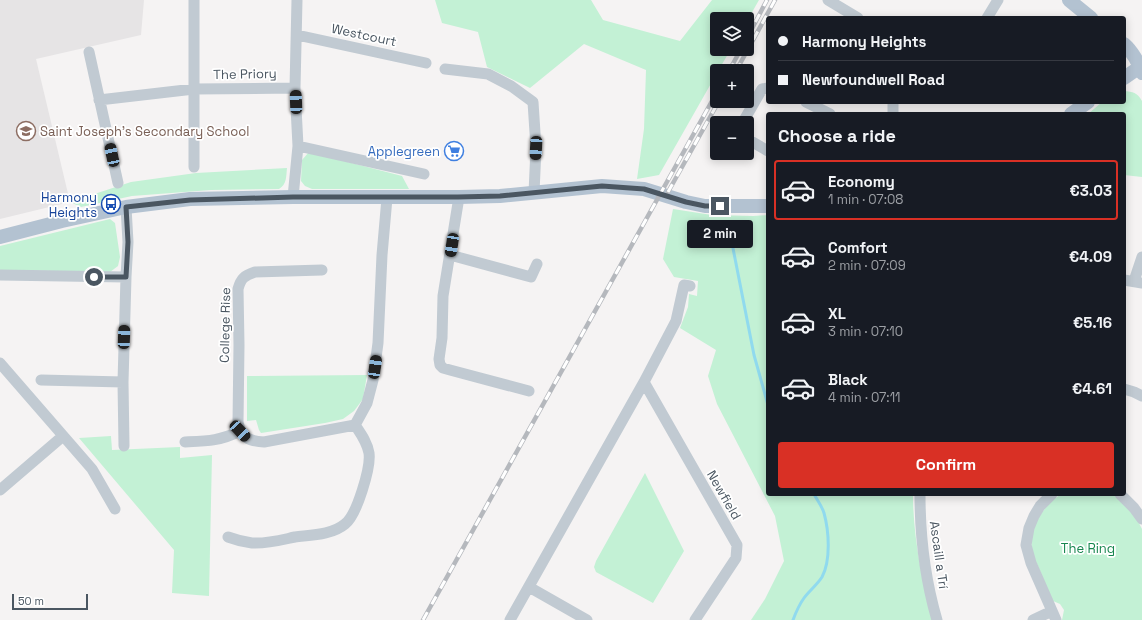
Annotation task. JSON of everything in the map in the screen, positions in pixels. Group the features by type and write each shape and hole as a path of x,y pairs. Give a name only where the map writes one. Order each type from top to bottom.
{"main road":[{"path":"1069,0 1089,16"},
{"path":"1126,46 1141,68 1126,77"},
{"path":"1074,112 1085,104"},
{"path":"0,237 62,221 126,207 190,200 293,197 387,198 500,196 602,186 644,189 686,202 705,206 766,206"}],"street":[{"name":"The Priory","path":"194,0 194,167"},
{"path":"293,197 298,146 295,88 296,0"},
{"path":"828,0 855,16"},
{"path":"988,16 998,0"},
{"name":"Westcourt","path":"296,35 426,63"},
{"path":"89,52 118,183"},
{"path":"445,69 488,74 511,86 533,102 536,148 534,193"},
{"name":"The Priory","path":"99,100 194,89 295,88"},
{"path":"746,116 762,89 766,88"},
{"path":"810,104 826,112"},
{"path":"754,143 766,150"},
{"path":"298,146 424,174"},
{"path":"458,197 443,296 442,338 439,359 440,365 443,368 455,372 529,391"},
{"path":"355,425 367,402 373,380 378,343 382,255 387,198"},
{"path":"124,446 123,382 128,242 126,207"},
{"path":"450,255 531,277 537,264"},
{"path":"1134,282 1142,257"},
{"name":"College Rise","path":"240,431 238,422 238,289 240,281 247,275 255,272 322,270"},
{"path":"0,275 126,277"},
{"path":"510,620 644,382 676,321 684,285 690,286"},
{"path":"0,363 92,469 115,509"},
{"path":"41,380 123,382"},
{"name":"Newfield","path":"644,382 737,545 736,558 695,620"},
{"path":"1126,390 1142,396"},
{"path":"186,442 216,440 240,431 246,438 252,441 264,442 355,425"},
{"path":"228,537 240,541 266,543 336,530 346,524 353,513 362,492 368,467 369,453 363,437 355,425"},
{"path":"0,490 63,436"},
{"name":"Ascaill a Trí","path":"920,496 920,519 925,562 932,602 937,620"},
{"path":"1033,620 1054,616 1031,563 1026,545 1029,528 1034,516 1040,506 1050,496"},
{"path":"1122,496 1142,519"},
{"path":"529,587 586,620"}],"shaded area":[{"name":"Saint Joseph's Secondary School","path":"0,0 144,0 141,35 36,59 70,202 0,219"}],"green space":[{"path":"435,0 591,0 603,20 680,41 712,0 759,0 752,12 710,12 710,56 727,56 722,64 710,64 710,85 659,175 637,179 644,129 646,70 584,44 530,88 487,67 478,32 442,23"},
{"path":"1126,91 1134,93 1142,101 1142,177 1126,175 1126,112 1090,112 1100,104 1126,104"},
{"path":"309,152 402,176 409,189 312,189 305,186 301,181 302,160"},
{"path":"287,168 285,183 279,189 211,190 132,196 81,207 70,202 131,182 196,173"},
{"path":"673,209 712,215 766,215 766,496 913,496 913,510 919,558 932,620 751,620 765,599 784,561 775,516 717,404 708,376 716,350 680,328 688,307 689,294 697,296 698,281 674,277 663,259"},
{"path":"110,219 115,223 120,257 118,266 110,272 0,270 0,246"},
{"path":"367,375 363,399 354,411 343,419 261,433 256,420 247,421 247,376"},
{"path":"111,436 112,450 180,447 180,458 212,455 209,596 172,593 174,550 79,438"},
{"path":"645,473 684,551 653,603 596,572 594,567"},
{"name":"The Ring","path":"1058,496 1116,496 1130,509 1142,529 1142,620 1062,620 1064,610 1060,604 1053,601 1033,556 1031,543 1034,527 1038,519 1042,512"}],"waterway":[{"path":"730,233 754,355 766,398"},
{"path":"793,620 806,595 822,577 827,562 828,537 826,520 822,508 815,496"}],"railway":[{"path":"754,25 767,0"},
{"path":"766,16 775,0"},
{"path":"740,64 766,16"},
{"path":"733,64 737,56"},
{"path":"423,620 710,105"},
{"path":"668,192 715,108"}],"place":[{"name":"Saint Joseph's Secondary School","path":"26,131"},
{"name":"Applegreen","path":"454,151"},
{"name":"Harmony Heights","path":"111,204"}],"route":[{"path":"94,277 126,277 128,242 126,207 190,200 293,197 387,198 500,196 602,186 644,189 686,202 705,206 720,206"}]}
